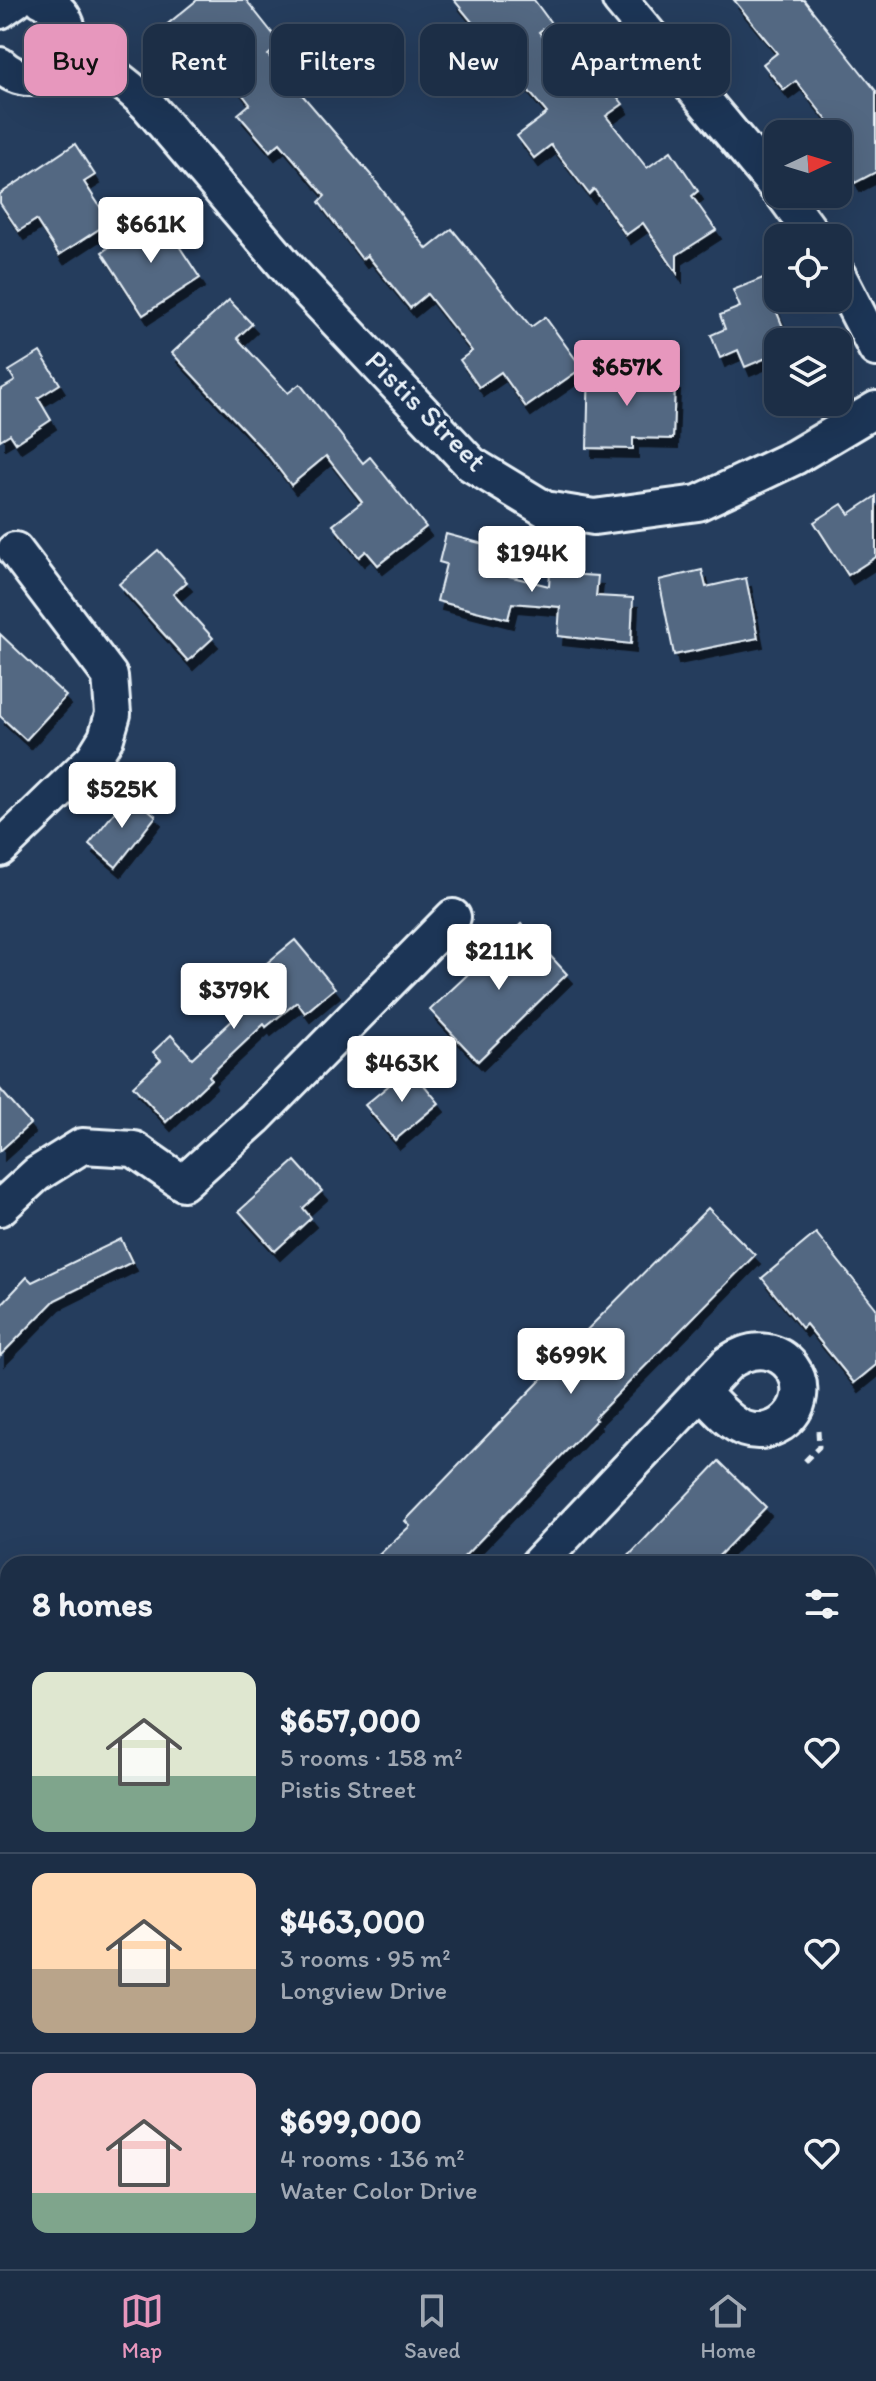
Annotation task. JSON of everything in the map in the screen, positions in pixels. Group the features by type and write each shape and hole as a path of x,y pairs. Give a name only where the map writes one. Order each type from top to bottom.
{"street":[{"path":"0,11 16,0"},
{"path":"42,0 57,8 67,24"},
{"path":"620,0 764,172"},
{"path":"0,65 24,78"},
{"name":"Pistis Street","path":"127,85 290,271 471,464 545,509 594,517 698,503 795,457 876,409"},
{"path":"852,302 876,349"},
{"path":"0,849 93,759 106,738 113,714 110,676 15,550"},
{"path":"0,1208 37,1174 82,1146 134,1149 183,1183 255,1118 453,917"},
{"path":"546,1556 702,1393"}],"building":[{"path":"197,0 246,0 271,31 271,52 268,55 271,58 271,96 303,96 370,174 427,249 452,229 531,327 545,317 582,368 526,407 501,372 479,387 460,360 472,351 427,294 410,308 367,255 362,259 319,202 325,196 280,143 270,151 238,114 250,104 244,96 255,96 255,24 168,24"},
{"path":"454,0 534,0 551,23 543,24 539,32 543,37 543,96 617,96 623,104 606,116 647,168 671,151 698,191 692,196 716,230 677,255 677,273 643,223 626,235 594,189 589,194 551,145 534,158 517,136 547,113 527,89 527,24 474,24"},
{"path":"734,0 804,0 876,91 876,172 855,183 852,177 852,120 827,120 796,81 784,90 763,64 777,53"},
{"path":"75,144 95,175 84,182 110,222 59,255 36,220 19,231 0,203 0,194"},
{"path":"158,214 200,278 143,315 102,252"},
{"path":"763,278 764,312 777,312 783,328 764,328 764,359 745,367 738,350 720,358 711,335 725,329 720,315 740,307 733,290"},
{"path":"229,300 252,324 237,338 288,393 300,384 363,463 370,457 426,527 378,565 366,551 359,557 333,525 362,502 326,456 291,485 268,455 172,353"},
{"path":"40,352 60,384 38,398 51,420 16,443 10,434 0,440 0,390 15,381 9,371"},
{"path":"589,362 626,362 626,381 675,382 673,439 633,438 633,449 587,448"},
{"path":"876,496 876,557 848,575 814,522 842,504 849,514"},
{"path":"446,534 494,547 488,571 549,586 550,573 598,576 596,596 633,598 631,644 558,636 560,607 512,603 508,619 437,601 446,564 439,562"},
{"path":"158,550 187,582 173,594 213,638 188,661 119,584"},
{"path":"702,570 706,587 746,578 758,638 674,655 659,580"},
{"path":"0,634 66,696 26,740 0,716"},
{"path":"129,794 156,816 116,867 89,844"},
{"path":"521,924 567,974 478,1061 430,1010"},
{"path":"295,940 335,988 305,1013 297,1002 266,1027 264,1024 166,1122 133,1086 161,1060 153,1052 171,1035 192,1058 249,1005 243,997 268,977 261,968"},
{"path":"410,1068 439,1103 395,1140 365,1105"},
{"path":"0,1089 30,1124 0,1151"},
{"path":"295,1161 322,1191 303,1208 311,1218 275,1251 239,1211"},
{"path":"708,1208 755,1255 594,1418 596,1420 465,1556 378,1556 410,1526 405,1521 563,1354"},
{"path":"816,1233 876,1308 876,1365 854,1383 806,1324 802,1328 762,1278"},
{"path":"121,1239 132,1262 55,1300 0,1356 0,1306 27,1277 32,1282"},
{"path":"719,1461 766,1507 719,1556 629,1556"}]}
